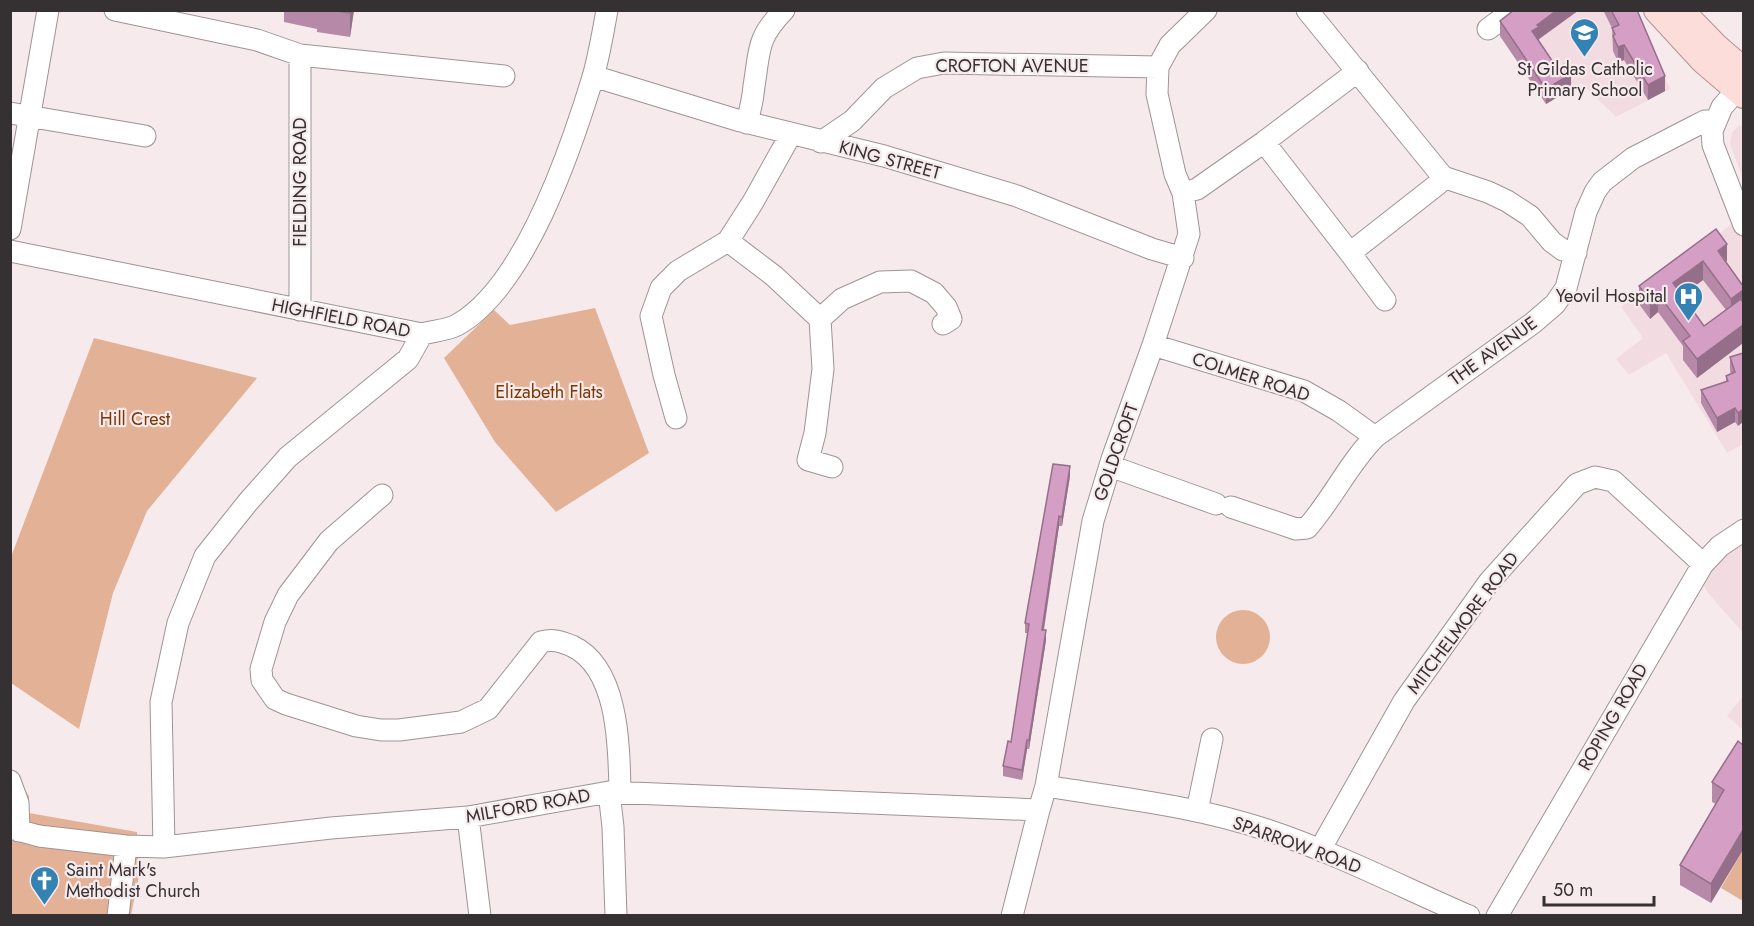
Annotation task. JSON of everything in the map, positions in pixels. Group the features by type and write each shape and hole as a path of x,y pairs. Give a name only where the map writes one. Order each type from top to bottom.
{"main road":[{"path":"1657,10 1703,60 1741,85"},
{"path":"1680,10 1714,46 1741,85"}],"street":[{"path":"10,230 20,115 48,10"},
{"path":"115,10 257,40 300,55 504,76"},
{"name":"HIGHFIELD ROAD","path":"10,251 422,334 457,326 488,300 509,274 532,236 563,163 593,76 607,10"},
{"path":"747,123 758,48 766,32 784,10"},
{"path":"1158,67 1170,45 1206,10"},
{"path":"1307,10 1443,177 1507,201 1530,216 1552,242 1563,250 1576,253"},
{"path":"1488,29 1514,10"},
{"name":"FIELDING ROAD","path":"300,55 300,310"},
{"name":"CROFTON AVENUE","path":"821,142 852,121 884,88 917,68 944,63 1158,67"},
{"name":"GOLDCROFT","path":"1012,915 1046,786 1093,521 1183,258 1189,234 1183,194 1175,174 1157,94 1158,67"},
{"path":"1183,194 1197,189 1358,71"},
{"name":"KING STREET","path":"593,76 747,123 884,156 1017,196 1152,249 1183,258"},
{"path":"1741,85 1722,107 1712,131 1713,146 1743,225"},
{"path":"20,115 145,136"},
{"name":"THE AVENUE","path":"1110,466 1296,529 1307,528 1323,511 1362,450 1375,437 1523,330 1555,304 1566,288 1586,212 1594,192 1602,182 1633,158 1706,121 1715,121"},
{"path":"676,418 651,316 661,288 678,271 728,241 791,134"},
{"path":"1264,141 1385,300"},
{"path":"1350,253 1438,184 1443,177"},
{"path":"728,241 774,276 820,319 823,369 815,433 808,460 832,467"},
{"path":"820,319 843,299 880,282 910,281 934,292 946,307 951,325"},
{"path":"164,847 160,702 178,623 205,556 288,457 408,359 422,334"},
{"name":"COLMER ROAD","path":"1153,345 1304,391 1339,411 1375,437"},
{"name":"MITCHELMORE ROAD","path":"1322,850 1326,838 1404,701 1489,582 1577,484 1595,477 1613,482 1703,564"},
{"path":"382,495 329,541 288,595 275,622 261,669 262,680 275,699 286,704 356,726 399,730 461,722 489,710 541,642 551,639 580,650 597,666 607,687 619,739 613,827 616,915"},
{"name":"ROPING ROAD","path":"1497,915 1703,564 1720,546 1743,530"},
{"path":"1197,811 1212,739"},
{"name":"MILFORD ROAD","path":"10,781 18,802 15,829 39,836 126,846 164,847 331,828 468,817 615,792 1039,810"},
{"name":"SPARROW ROAD","path":"1046,786 1197,811 1266,829 1322,850 1469,915"},
{"path":"468,817 480,915"},
{"path":"118,915 126,846"}],"shaded area":[{"name":"St Gildas Catholic Primary School","path":"1527,11 1636,11 1670,89 1616,117 1581,83 1546,104 1496,31"},
{"path":"1738,126 1743,126 1743,179 1730,144 1732,133"},
{"name":"Yeovil Hospital","path":"1743,210 1743,444 1727,453 1666,353 1629,375 1616,359 1643,338 1621,307 1733,223"},
{"path":"1743,522 1743,633 1708,593 1692,565"},
{"path":"1743,696 1743,730 1727,716"}],"green space":[{"name":"Elizabeth Flats","path":"595,308 649,453 556,512 495,442 444,358 494,310 510,325"},
{"name":"Hill Crest","path":"94,338 257,378 147,511 113,593 79,729 11,683 11,557"},
{"path":"1243,610 1253,612 1262,618 1268,627 1270,637 1268,647 1262,656 1253,662 1243,664 1233,662 1224,656 1218,647 1216,637 1218,627 1224,618 1233,612"},
{"path":"10,770 29,796 29,813 137,832 139,876 131,915 11,915"},
{"path":"1743,850 1743,901 1721,888"}],"building":[{"path":"330,10 350,10 350,13"},
{"path":"1514,10 1557,10 1532,31 1557,68 1565,64 1571,74 1546,89 1500,21"},
{"path":"1611,10 1637,10 1665,76 1648,85 1624,45 1618,47 1612,28 1619,25"},
{"path":"1716,229 1727,244 1718,251 1743,286 1743,290 1731,299 1703,261 1673,283 1704,326 1741,299 1743,325 1697,359 1683,341 1690,336 1658,294 1650,301 1639,286"},
{"path":"1743,353 1743,409 1738,413 1735,408 1717,418 1701,390 1728,381 1726,376 1735,372 1730,357"},
{"path":"1053,464 1070,466 1062,517 1059,516 1042,630 1046,630 1029,740 1027,740 1022,770 1003,766 1008,741 1011,742 1029,624 1025,623"},
{"path":"1738,741 1743,745 1743,830 1711,884 1680,865 1724,790 1712,782"}],"place":[{"name":"St Gildas Catholic Primary School","path":"1585,58"},
{"name":"Yeovil Hospital","path":"1688,322"},
{"name":"Saint Mark's Methodist Church","path":"45,906"}]}
